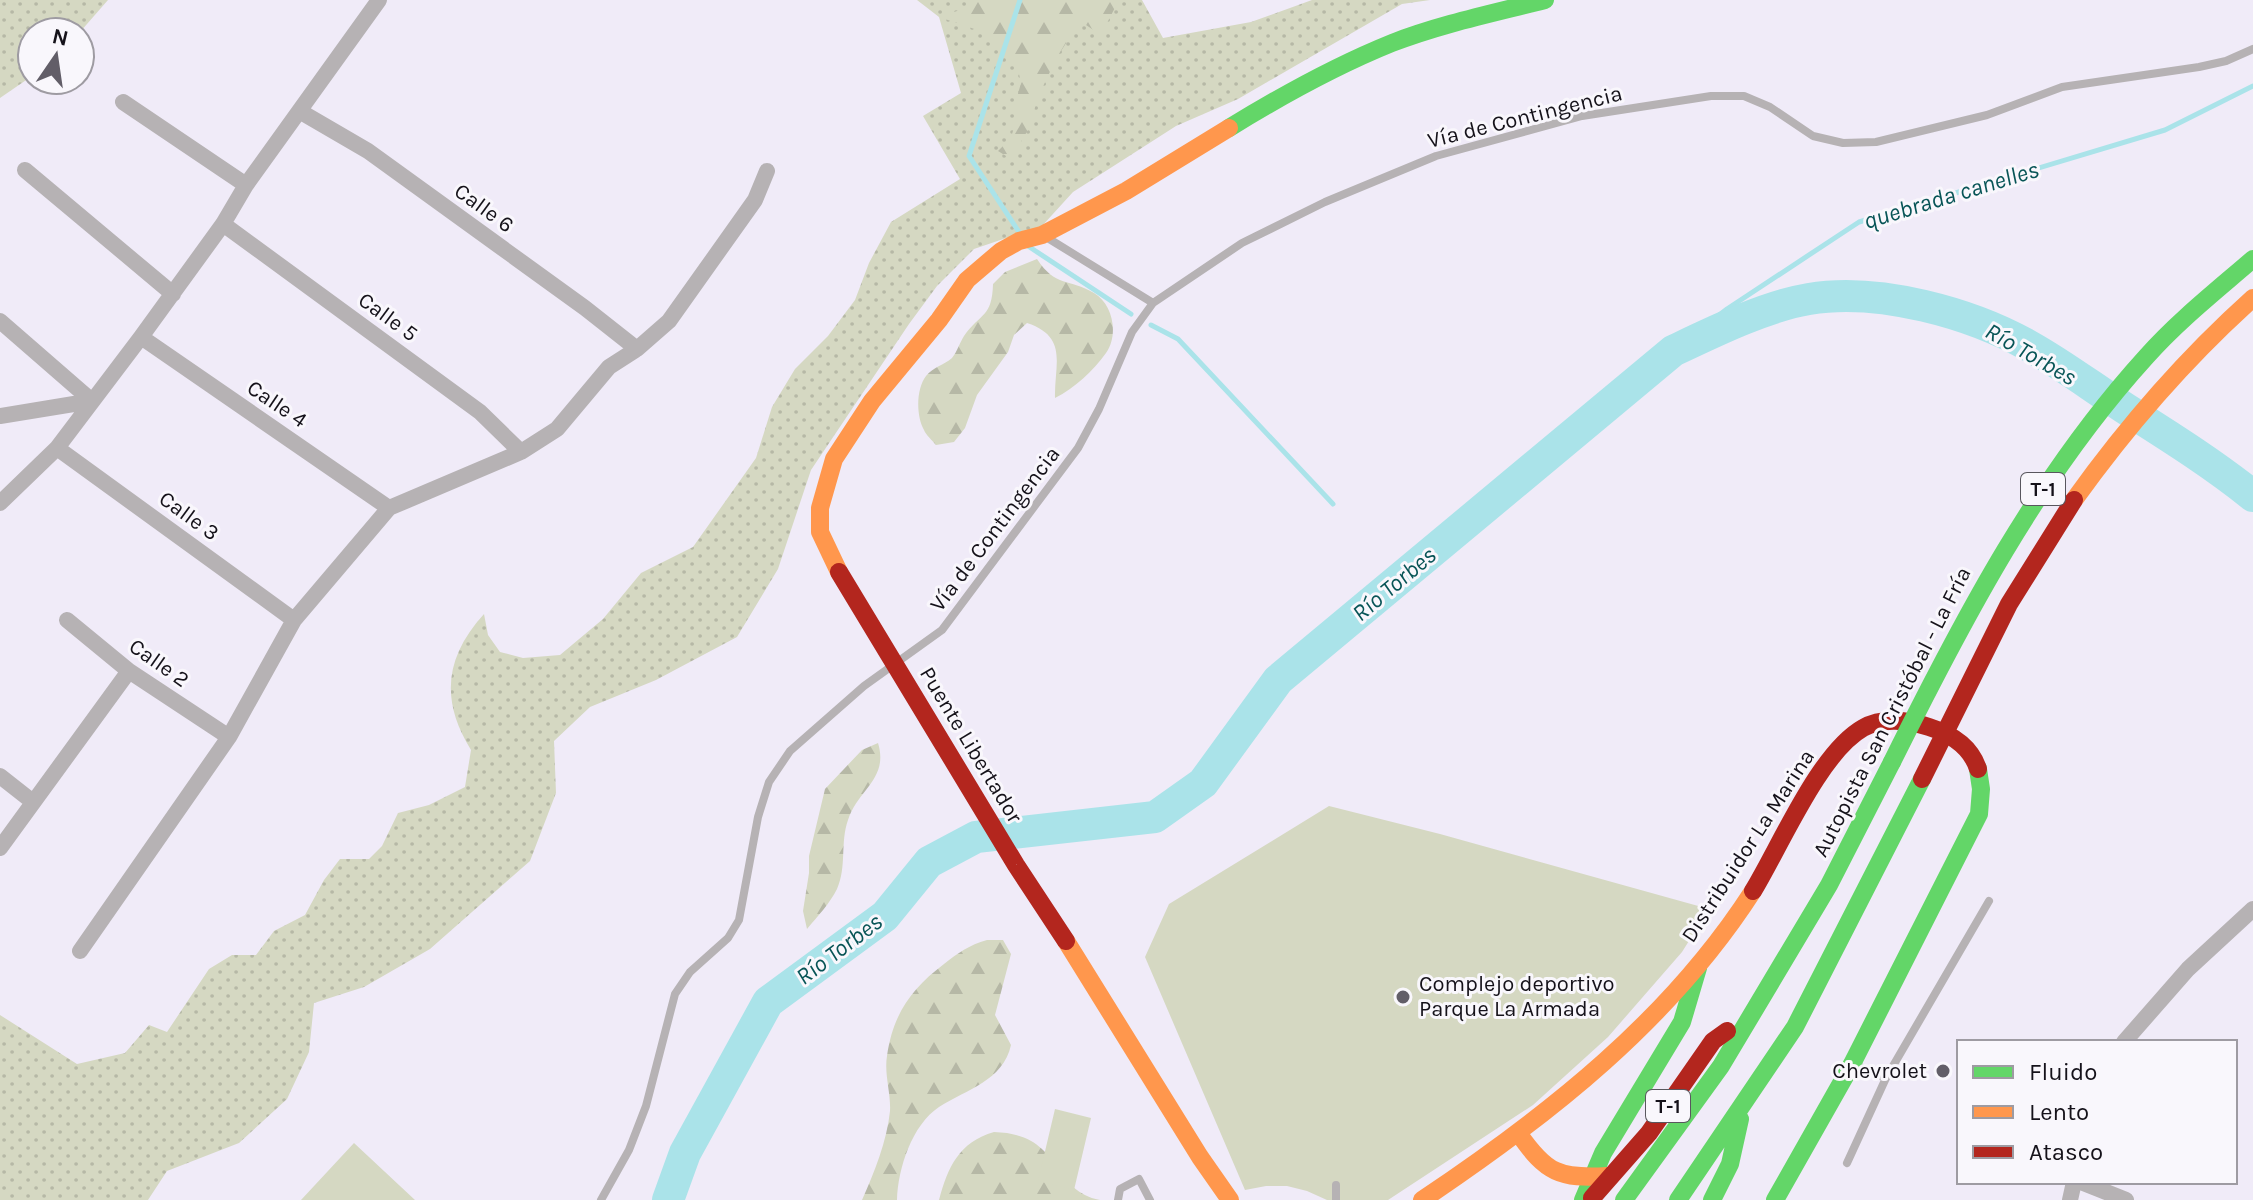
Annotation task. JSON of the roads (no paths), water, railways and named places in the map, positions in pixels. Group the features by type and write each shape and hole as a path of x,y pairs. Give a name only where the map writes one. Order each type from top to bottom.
{"main road":[{"name":"Puente Libertador","path":"1230,1200 1016,865 839,572 820,532 820,508 834,459 872,401 939,320 967,280 1001,251 1019,241 1042,235 1126,191 1257,111 1328,72 1429,30 1545,0"},
{"name":"Autopista San Cristóbal - La Fría","path":"1590,1200 1649,1133 1713,1041 1749,1017 1829,885 1954,638 2057,468 2103,406 2147,355 2253,259"},
{"name":"T-1","path":"1678,1200 1795,1027 1922,779 1983,651 2031,566 2089,478 2181,368 2253,298"},
{"name":"Distribuidor La Marina","path":"1422,1200 1519,1134 1604,1062 1698,968 1759,882 1827,765 1850,738 1878,721 1895,719 1915,722 1948,736 1968,749 1974,759 1982,791 1979,814 1852,1064 1775,1200"},
{"path":"1583,1200 1590,1178 1613,1133 1683,1020 1698,968"},
{"path":"1624,1200 1698,1101 1749,1017"},
{"path":"1712,1200 1730,1164 1743,1104"},
{"path":"1519,1134 1539,1164 1566,1177 1613,1176"}],"street":[{"path":"0,503 57,448 141,337 379,0"},
{"path":"123,102 246,185"},
{"name":"Calle 6","path":"301,112 368,151 637,349"},
{"path":"25,170 173,294"},
{"path":"80,951 229,737 294,620 389,508 521,452 557,429 609,367 637,349 669,321 755,200 767,171"},
{"name":"Calle 5","path":"223,224 480,412 521,452"},
{"path":"0,321 92,401"},
{"name":"Calle 4","path":"141,337 389,508"},
{"path":"0,416 92,401"},
{"name":"Calle 3","path":"57,448 294,620"},
{"name":"Calle 2","path":"67,620 129,671 229,737"},
{"path":"0,848 129,671"},
{"path":"0,776 33,802"},
{"path":"2126,1040 2188,969 2253,909"},
{"path":"2086,1184 2126,1200"}],"lane":[{"name":"Vía de Contingencia","path":"601,1200 629,1150 646,1106 675,994 690,972 728,938 739,920 758,817 769,782 790,751 852,696 942,630 1078,448 1099,409 1132,332 1153,303 1242,243 1325,202 1436,156 1582,116 1711,96 1744,96 1770,107 1813,136 1843,143 1876,142 1987,115 2062,87 2199,67 2226,61 2253,49"},
{"path":"1042,235 1153,303"},
{"path":"1847,1163 1886,1078 1989,901"},
{"path":"1852,1064 1886,1078"},
{"path":"1118,1200 1120,1189 1139,1179 1150,1200"},
{"path":"1336,1185 1336,1200"}],"waterway":[{"path":"1019,232 969,156 1020,0"},
{"name":"quebrada canelles","path":"1673,351 1727,309 1859,222 2165,130 2253,86"},
{"path":"1028,246 1131,314"},
{"name":"Río Torbes","path":"668,1200 685,1153 768,1002 885,916 929,862 976,837 1155,817 1203,783 1278,680 1673,351 1722,328 1792,302 1836,296 1894,300 1953,314 1981,323 2043,354 2222,472 2253,496"},
{"path":"1151,325 1178,339 1333,504"}],"place":[{"name":"Complejo deportivo Parque La Armada","path":"1403,997"},
{"name":"Chevrolet","path":"1943,1071"}]}
